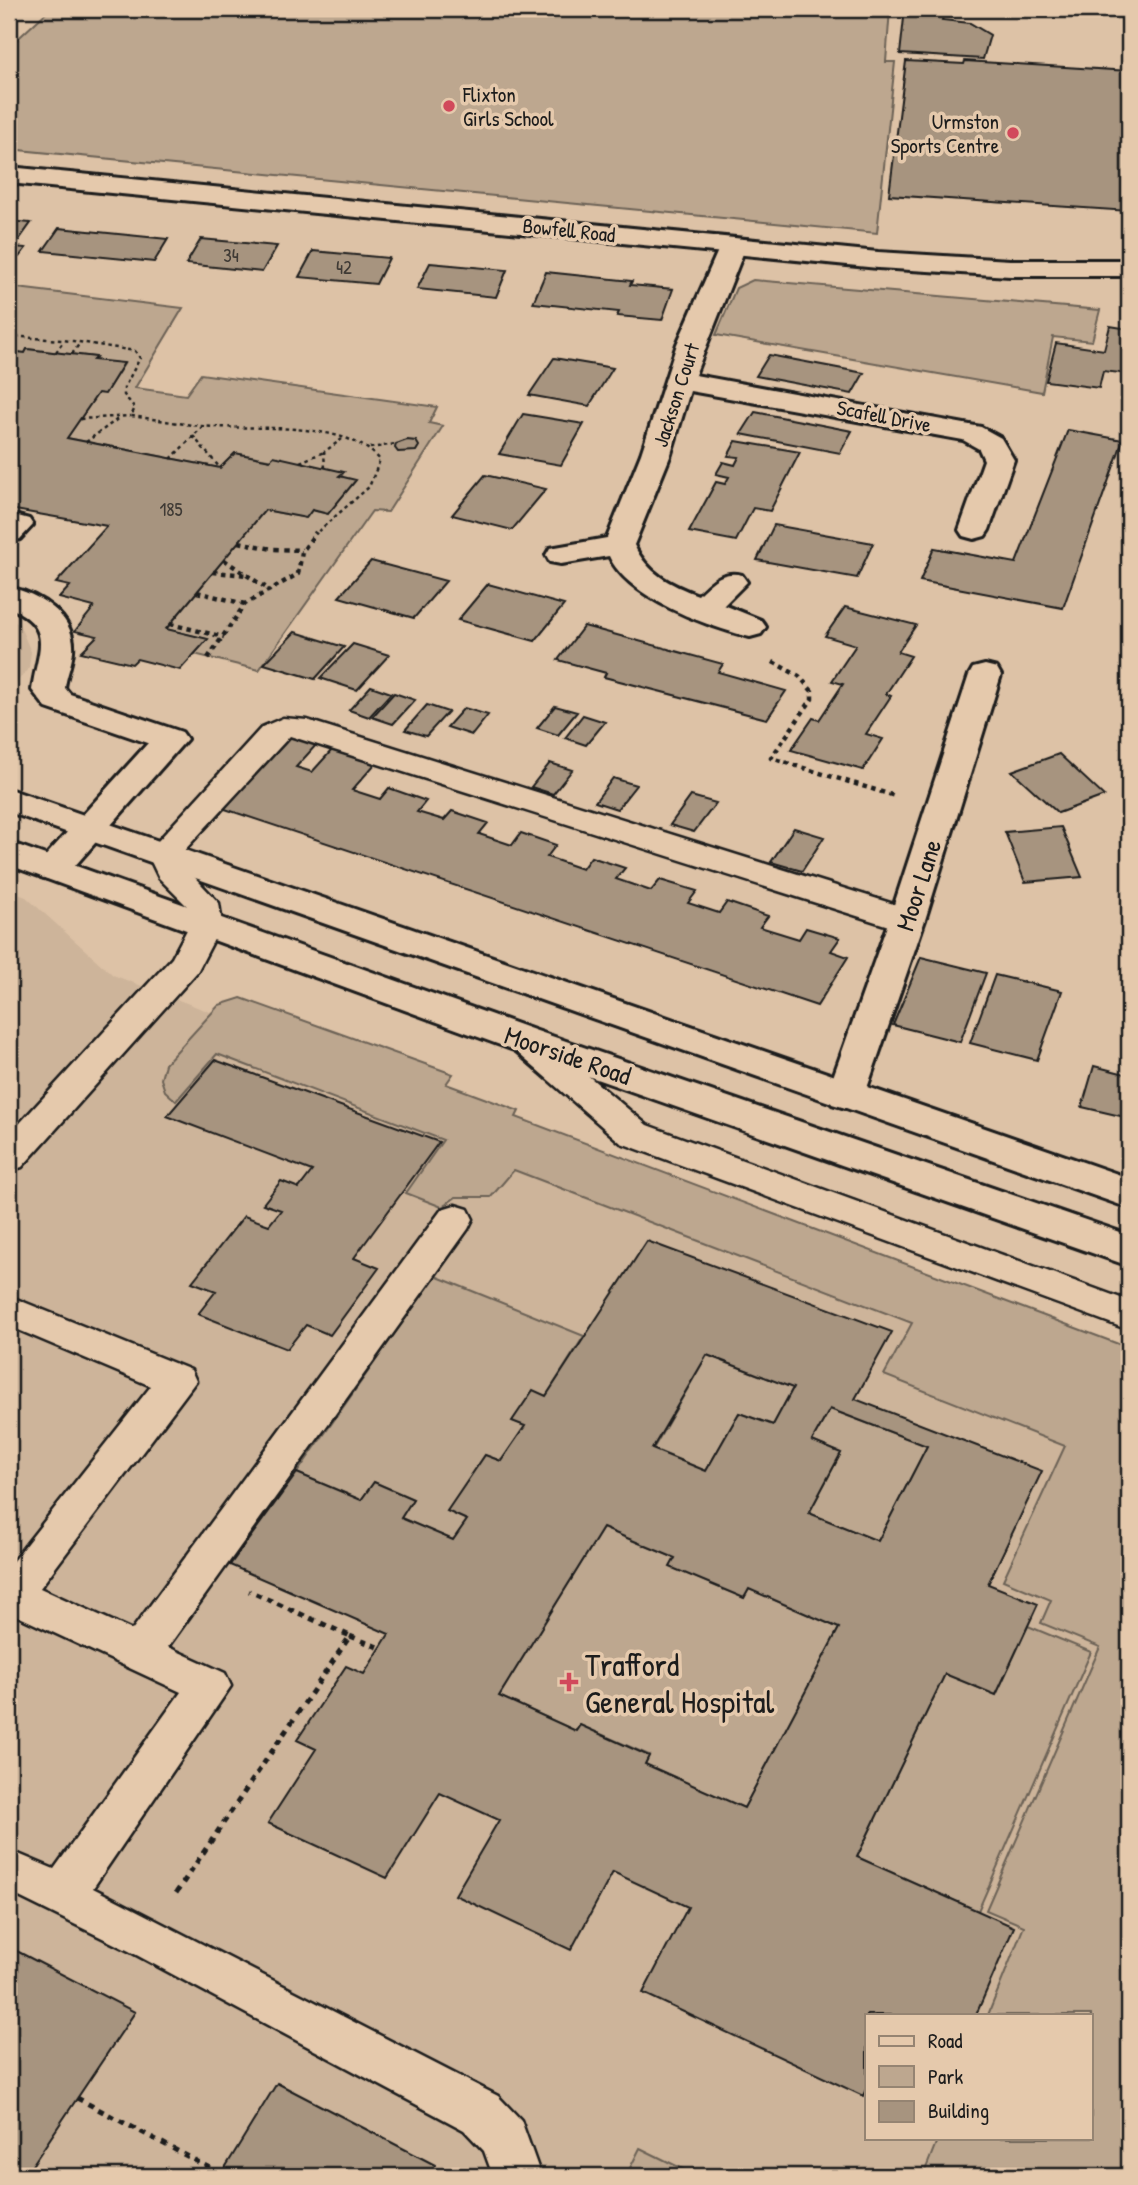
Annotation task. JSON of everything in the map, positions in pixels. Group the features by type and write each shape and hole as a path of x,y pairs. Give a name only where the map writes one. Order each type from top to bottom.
{"street":[{"name":"Bowfell Road","path":"9,175 733,246 1010,268 1129,268"},
{"name":"Jackson Court","path":"619,545 682,381 691,344 733,246"},
{"name":"Scafell Drive","path":"682,381 971,433 991,444 999,460 974,530"},
{"path":"561,555 619,545 630,568 655,589 746,626"},
{"path":"702,608 731,582"},
{"path":"9,596 39,609 52,625 57,650 48,690 58,701 170,739 52,869"},
{"name":"Moor Lane","path":"822,1144 840,1113 907,920 985,675"},
{"path":"9,800 1129,1193"},
{"name":"Moorside Road","path":"9,853 524,1040 1129,1251"}],"lane":[{"path":"14,1144 185,964 206,924 203,903 170,871 163,853 273,734 283,727 296,727 907,920"},
{"path":"524,1040 634,1134 1129,1316"},
{"path":"140,1653 455,1219"},
{"path":"9,1310 177,1381 11,1594 210,1685 61,1896"},
{"path":"9,1870 181,1955 481,2113 504,2137 517,2176"}],"path":[{"path":"9,336 127,348 139,354 138,364 124,388 124,395 135,408 131,416"},
{"path":"56,352 64,341"},
{"path":"72,354 80,343"},
{"path":"80,419 131,416 203,426 304,428 370,449 380,460 377,474 341,514 321,529 302,550 298,574 245,604 208,658"},
{"path":"86,442 120,417"},
{"path":"171,458 203,426"},
{"path":"193,436 220,468"},
{"path":"300,462 324,453 342,439"},
{"path":"370,449 396,444"},
{"path":"324,453 325,468"},
{"path":"239,542 272,549 302,550"},
{"path":"224,560 269,589"},
{"path":"213,572 248,575"},
{"path":"197,592 245,604"},
{"path":"170,624 224,637"},
{"path":"746,626 737,641 799,676 812,691 812,699 771,758 942,810"},
{"path":"200,1570 380,1648"},
{"path":"172,1900 350,1636"},
{"path":"77,2098 221,2174"}],"shaded area":[{"path":"9,619 19,624 31,652 29,668 9,691"},
{"name":"Trafford General Hospital","path":"9,891 26,897 113,975 210,1012 226,1001 241,998 453,1074 446,1084 519,1111 516,1117 1129,1348 1129,2176 9,2176"}],"green space":[{"name":"Flixton Girls School","path":"50,9 890,9 886,62 895,62 877,233 9,149 9,47"},
{"path":"753,280 1100,310 1092,341 1053,337 1042,392 716,335 736,288"},
{"path":"9,287 183,308 135,388 186,395 201,374 437,407 429,423 443,426 388,512 372,511 259,670 194,654 207,639 166,629 265,510 306,518 312,510 328,514 343,473 235,453 220,468 67,438 98,393 105,393 124,364 93,360 95,357 27,349 25,353 9,351"},
{"path":"241,998 453,1074 446,1084 519,1111 516,1117 1129,1348 1129,2176 923,2176 937,2140 1092,2140 1092,2014 988,2014 1024,1926 986,1910 1100,1647 1041,1623 1051,1600 1003,1580 1065,1446 884,1375 912,1323 514,1170 491,1197 456,1197 442,1207 406,1193 443,1140 217,1054 176,1101 165,1091 161,1079 165,1064 219,1005"},
{"path":"435,1276 584,1336 546,1396 533,1391 513,1421 525,1426 501,1461 485,1455 448,1511 467,1520 453,1540 401,1518 413,1499 374,1482 361,1500 297,1473"},
{"path":"707,1355 793,1388 773,1425 739,1413 706,1471 653,1449"},
{"path":"830,1409 927,1446 878,1541 809,1513 841,1453 812,1441"},
{"path":"603,1528 675,1558 671,1567 744,1598 749,1589 839,1628 744,1808 645,1764 649,1755 580,1725 576,1731 499,1696"},
{"path":"1028,1626 1091,1652 978,1911 857,1857 945,1674 996,1695"},
{"path":"640,2148 697,2176 626,2176"}],"building":[{"path":"905,9 946,9 942,20 970,23 990,35 983,59 900,54"},
{"name":"Urmston Sports Centre","path":"906,61 964,64 965,61 1129,71 1129,211 889,195"},
{"path":"9,221 31,223 14,247 26,248 19,257 9,256"},
{"path":"59,228 168,239 154,262 43,251"},
{"path":"201,239 277,246 262,272 186,264"},
{"path":"313,251 389,258 376,284 299,277"},
{"path":"430,263 507,270 496,297 417,289"},
{"path":"546,272 632,281 630,285 673,289 662,320 617,316 619,312 533,303"},
{"path":"1110,326 1129,329 1129,374 1103,371 1099,388 1046,381 1056,343 1104,350"},
{"path":"27,349 124,363 105,394 98,393 67,438 220,468 235,453 270,460 274,456 344,472 339,476 356,480 328,514 312,510 306,518 265,510 166,629 208,639 180,670 137,659 132,664 81,652 97,636 75,631 94,607 59,598 70,586 56,583 107,526 9,509 9,351 25,353"},
{"path":"769,355 864,373 852,394 756,376"},
{"path":"554,358 613,368 589,406 529,395"},
{"path":"755,412 852,431 840,453 741,434"},
{"path":"523,414 584,424 561,465 499,454"},
{"path":"1068,430 1123,440 1063,608 920,581 934,548 1016,563"},
{"path":"407,440 416,441 419,446 416,451 398,452 396,444"},
{"path":"736,441 800,452 770,511 753,508 736,541 689,532 716,482 725,484 729,477 716,474 723,462 735,465 739,457 728,456"},
{"path":"485,475 546,489 512,530 452,515"},
{"path":"774,525 873,543 857,578 757,560"},
{"path":"371,561 446,581 414,618 339,597"},
{"path":"488,584 564,605 535,641 458,620"},
{"path":"845,607 916,625 898,652 911,656 886,694 891,696 866,734 883,739 863,770 791,750 813,718 819,720 843,684 832,681 856,645 825,636"},
{"path":"584,626 723,664 718,672 786,691 767,719 604,677 606,673 558,660"},
{"path":"295,632 344,647 315,679 264,664"},
{"path":"353,644 389,655 357,690 320,678"},
{"path":"371,686 391,693 369,717 349,710"},
{"path":"394,693 415,700 393,724 372,717"},
{"path":"427,705 448,712 426,736 405,730"},
{"path":"555,706 577,712 558,735 537,728"},
{"path":"464,708 488,715 472,735 447,727"},
{"path":"583,715 605,722 586,745 565,738"},
{"path":"284,734 317,744 296,767 312,772 332,750 375,764 352,790 380,799 389,788 426,801 417,812 444,820 452,811 488,823 479,834 512,845 521,833 556,845 547,857 582,869 591,857 625,868 616,879 651,891 660,880 697,891 688,903 719,913 727,902 768,916 760,927 799,939 806,928 840,938 831,951 848,957 817,1006 216,806"},
{"path":"1059,754 1104,796 1058,813 1012,771"},
{"path":"550,763 572,770 553,794 531,787"},
{"path":"613,778 636,785 617,809 595,802"},
{"path":"691,796 716,803 694,832 670,825"},
{"path":"1061,827 1082,877 1025,882 1005,832"},
{"path":"794,828 824,837 802,871 771,862"},
{"path":"921,957 986,973 960,1042 893,1025"},
{"path":"995,975 1062,991 1037,1060 970,1043"},
{"path":"215,1060 439,1142 354,1258 379,1268 330,1335 306,1325 287,1349 198,1314 216,1291 192,1282 244,1216 269,1225 281,1210 263,1204 281,1181 299,1188 312,1171 167,1116"},
{"path":"1094,1066 1129,1075 1129,1118 1082,1107"},
{"path":"647,1241 892,1332 855,1399 1042,1471 988,1584 1038,1604 996,1695 945,1674 857,1857 1014,1927 976,2014 865,2014 863,2096 643,1993 688,1907 613,1872 571,1950 455,1895 499,1820 440,1793 387,1878 268,1823 316,1749 297,1740 346,1666 364,1674 389,1634 230,1565 297,1473 361,1500 374,1482 413,1499 401,1518 453,1540 467,1520 447,1511 485,1455 501,1461 525,1426 512,1421 533,1390 546,1396","holes":["707,1355 793,1388 773,1425 739,1413 706,1471 652,1449","830,1409 927,1446 878,1541 809,1513 841,1453 812,1441","603,1528 675,1558 670,1567 744,1598 749,1589 839,1628 744,1808 645,1764 649,1756 580,1725 576,1731 499,1696"]},
{"path":"9,1947 135,2012 25,2176 9,2176"},
{"path":"277,2083 435,2165 429,2176 220,2176"}],"place":[{"name":"Flixton Girls School","path":"449,106"},
{"name":"Urmston Sports Centre","path":"1013,133"},
{"name":"Trafford General Hospital","path":"569,1682"}]}
